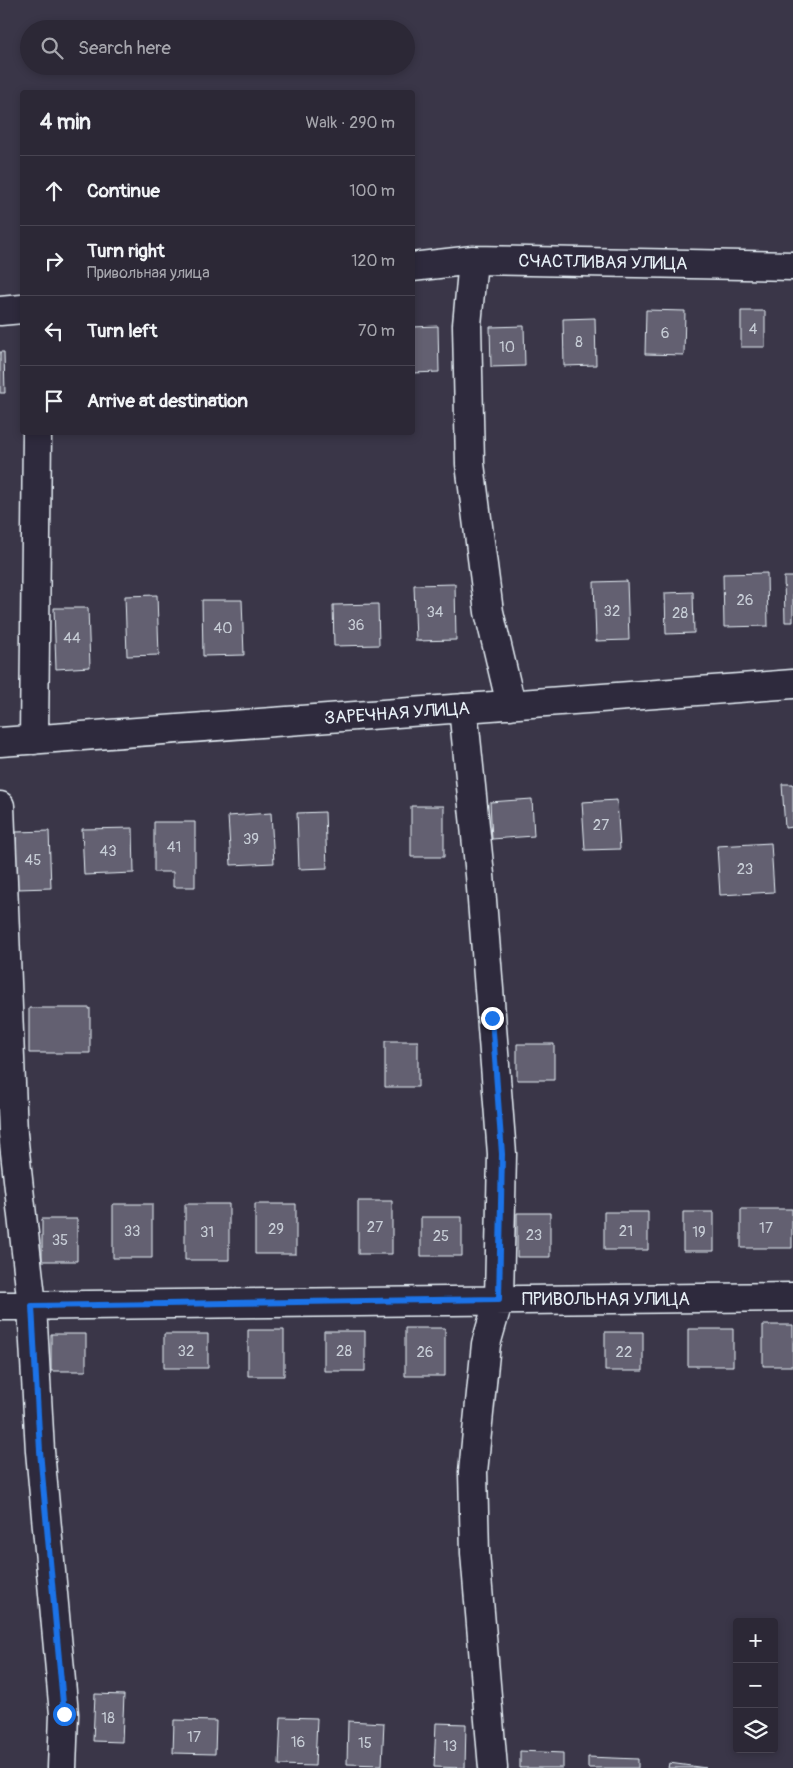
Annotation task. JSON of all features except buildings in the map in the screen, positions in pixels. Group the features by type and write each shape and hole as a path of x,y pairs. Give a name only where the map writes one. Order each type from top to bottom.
{"street":[{"name":"СЧАСТЛИВАЯ УЛИЦА","path":"415,267 473,260 793,266"},
{"path":"473,260 467,326 470,464 489,612 511,705"},
{"path":"0,310 20,309"},
{"path":"34,740 37,435"},
{"name":"ЗАРЕЧНАЯ УЛИЦА","path":"0,742 793,684"},
{"path":"463,708 480,875 502,1154 499,1299 486,1344 473,1472 475,1553 493,1768"},
{"path":"0,806 13,1134 32,1306 40,1451 64,1714 62,1768"},
{"name":"ПРИВОЛЬНАЯ УЛИЦА","path":"0,1306 793,1297"}],"route":[{"path":"64,1714 40,1451 32,1306 499,1299 502,1154 492,1018"}]}
